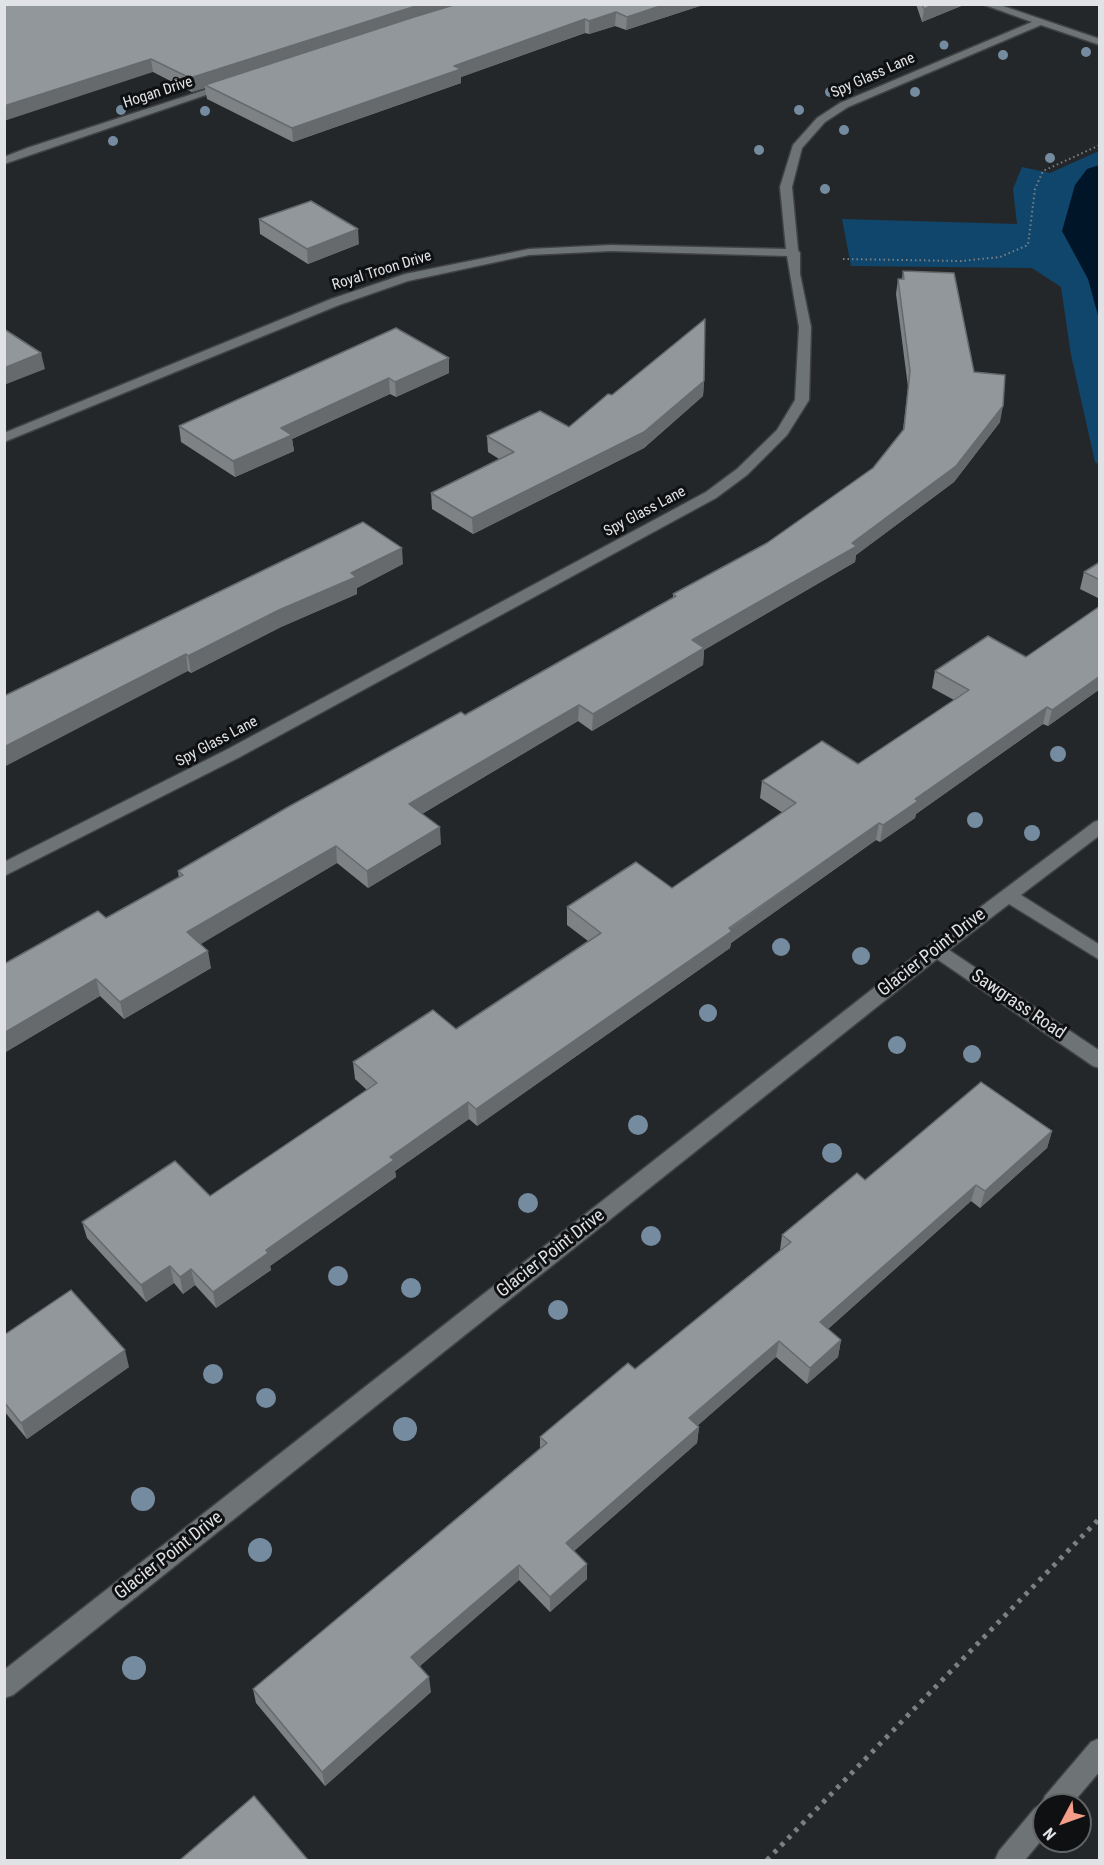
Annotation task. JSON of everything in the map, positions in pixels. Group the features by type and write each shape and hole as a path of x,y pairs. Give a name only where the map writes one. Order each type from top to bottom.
{"street":[{"path":"986,4 1100,42"},
{"name":"Spy Glass Lane","path":"4,870 242,748 711,495 742,472 782,432 802,400 805,327 794,274 794,253 789,234 786,187 797,147 821,120 844,105 1041,22"},
{"name":"Hogan Drive","path":"4,161 31,150 243,81"},
{"name":"Royal Troon Drive","path":"4,438 335,302 405,278 456,266 529,252 611,248 794,253"},
{"name":"Glacier Point Drive","path":"4,1686 936,950 1100,826"},
{"path":"1008,895 1100,954"},
{"name":"Sawgrass Road","path":"936,950 1100,1061"},
{"path":"1064,1793 1100,1750"},
{"path":"1008,1860 1032,1831"}],"path":[{"path":"843,259 961,261 1000,257 1028,244 1035,189 1043,171 1100,146"},
{"path":"767,1860 1100,1518"}],"shaded area":[{"path":"1099,151 1099,465 1095,462 1071,355 1061,287 1032,268 851,266 842,219 1017,224 1013,189 1022,167 1050,173"},
{"path":"1099,165 1099,319 1088,279 1062,231 1075,185 1087,169"}],"building":[{"path":"4,4 422,4 190,78 151,59 4,106"},
{"path":"457,4 666,4 627,17 616,12 589,21 585,19 454,66 461,69 292,128 205,85 414,17"},
{"path":"922,4 935,4 924,9"},
{"path":"311,201 358,229 307,249 259,219"},
{"path":"903,271 954,273 974,372 1005,375 1003,406 956,466 852,543 857,546 692,640 704,648 593,714 579,705 409,804 440,827 367,871 336,846 187,932 208,951 120,1002 96,979 4,1033 4,964 98,911 106,918 183,875 178,871 288,807 461,712 465,715 676,596 673,594 767,543 873,468 904,429 910,371 898,279 904,279"},
{"path":"705,319 704,381 644,432 472,518 431,493 514,452 487,436 540,411 569,427"},
{"path":"396,328 449,358 395,382 389,378 281,428 292,435 233,461 179,426"},
{"path":"4,329 41,353 4,368"},
{"path":"363,522 402,548 351,573 356,577 279,610 188,656 186,654 4,747 4,696"},
{"path":"1100,562 1100,580 1084,572"},
{"path":"1100,606 1100,676 1052,710 1047,707 915,799 918,801 883,825 879,823 729,928 732,931 476,1109 468,1102 390,1157 394,1160 266,1250 268,1253 213,1292 191,1269 180,1277 170,1266 141,1285 82,1222 175,1161 210,1196 377,1083 353,1062 433,1010 456,1029 601,933 567,907 636,862 672,888 796,803 762,781 822,741 858,764 969,690 935,671 988,636 1026,657"},
{"path":"981,1082 1052,1131 985,1191 976,1185 820,1322 841,1340 810,1368 779,1341 689,1418 699,1427 566,1543 587,1564 550,1597 519,1565 411,1657 429,1677 322,1772 253,1689 547,1443 540,1437 628,1363 635,1369 791,1242 782,1235 857,1173 865,1180"},
{"path":"71,1290 125,1350 21,1423 4,1402 4,1335"},
{"path":"254,1796 308,1860 180,1860"}]}
